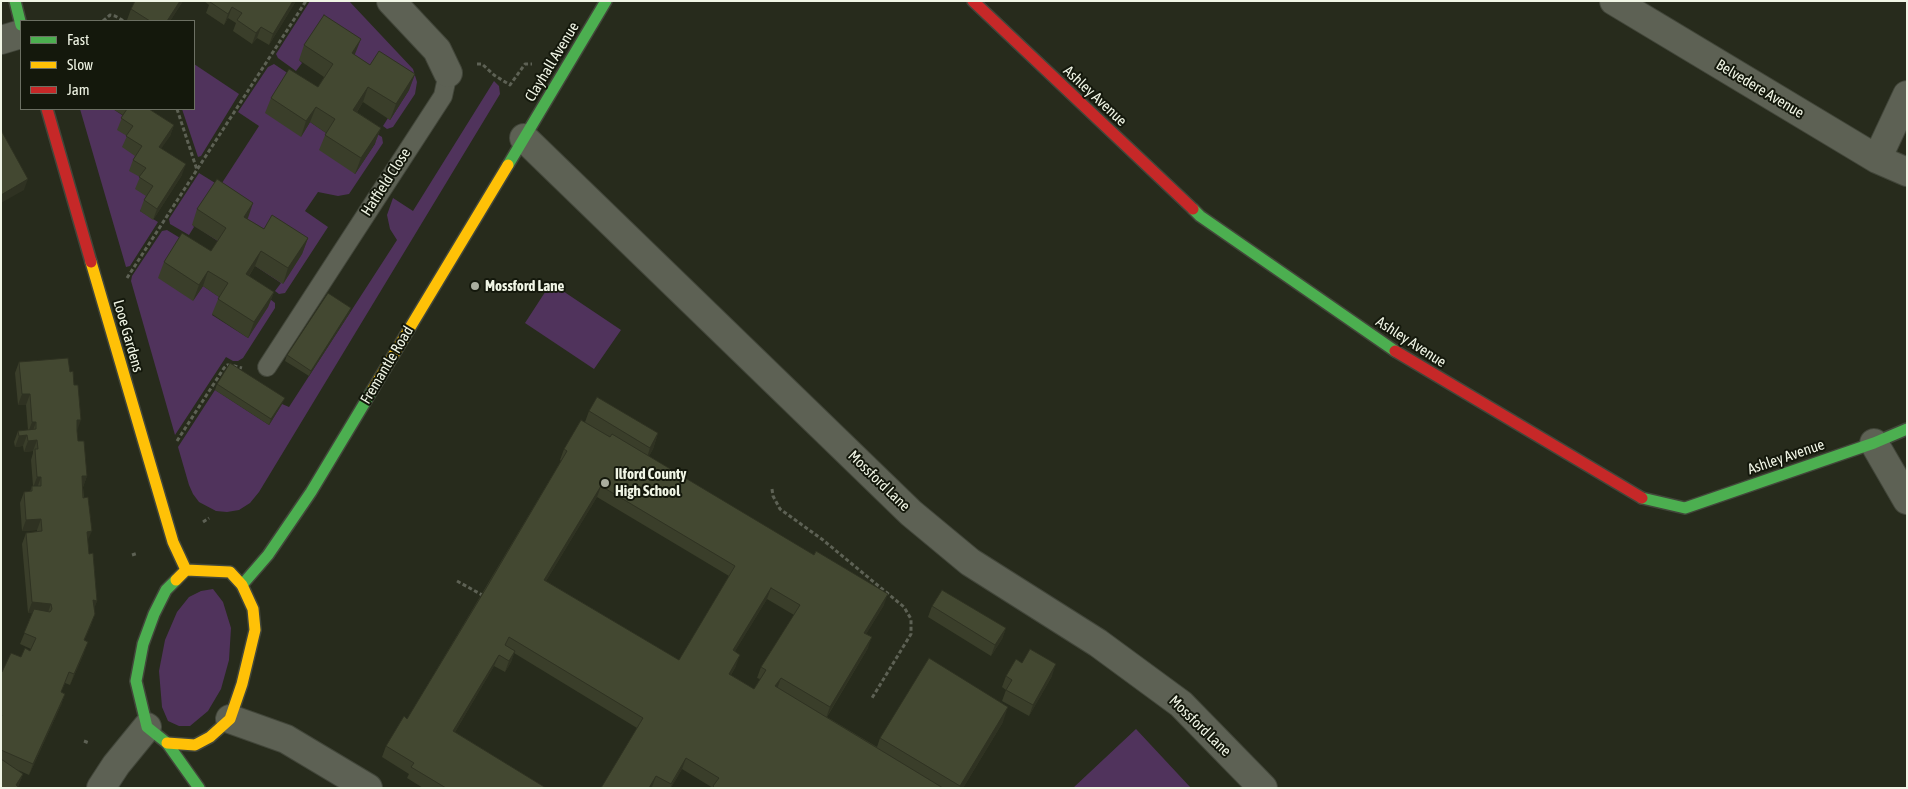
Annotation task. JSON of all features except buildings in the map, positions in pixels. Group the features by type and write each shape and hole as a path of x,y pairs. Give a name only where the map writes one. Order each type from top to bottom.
{"street":[{"path":"15,1 20,21"},
{"path":"391,1 437,50 448,73"},
{"name":"Clayhall Avenue","path":"524,138 606,1"},
{"name":"Ashley Avenue","path":"973,1 1200,216 1400,354 1641,498 1685,508 1874,443 1907,429"},
{"name":"Belvedere Avenue","path":"1614,1 1877,159 1907,172"},
{"path":"1,40 20,34"},
{"path":"1877,159 1907,95"},
{"name":"Looe Gardens","path":"47,110 173,542 186,570"},
{"name":"Fremantle Road","path":"242,585 268,555 311,492 524,138"},
{"name":"Mossford Lane","path":"524,138 911,513 970,562 1098,643 1181,704 1263,788"},
{"path":"1874,443 1907,500"},
{"path":"157,735 195,745 210,737 230,719 242,684 255,630 253,609 242,585 230,572 186,570 166,590 154,614 143,644 136,681 157,735 199,788"},
{"path":"230,719 286,739 368,788"},
{"path":"101,788 116,765 157,735"}],"lane":[{"name":"Hatfield Close","path":"267,368 443,96 448,73"}],"path":[{"path":"106,311 306,1"},
{"path":"103,20 110,15 122,20"},
{"path":"448,73 470,63 482,64 494,75 510,85 525,64 533,64 560,79"},
{"path":"177,110 197,171"},
{"path":"171,449 227,365 254,369 267,368"},
{"path":"772,488 773,496 780,509 823,540 904,607 911,619 911,634 872,698"},
{"path":"203,522 209,518"},
{"path":"132,555 138,553"},
{"path":"457,580 484,596"},
{"path":"84,741 89,743"}],"shaded area":[{"path":"310,1 349,1 413,69 417,82 415,94 393,127 387,129 383,126 388,118 390,120 409,90 299,60 302,63 296,71 278,58 276,54"},
{"path":"274,64 292,76 301,136 310,122 329,135 355,174 375,144 377,134 382,137 383,143 349,194 338,196 318,192 305,211 328,227 285,293 279,294 275,291 281,283 192,224 194,227 189,235 170,224 169,219 199,173 220,186 259,126 238,112 268,67"},
{"path":"195,65 239,94 201,156 198,157 182,110 195,110"},
{"path":"494,81 499,86 500,94 259,492 250,503 239,510 227,512 216,511 199,502 189,485 178,447 215,390 269,425 282,404 289,407 397,240 390,229 387,215 393,198 413,211"},
{"path":"80,110 114,110 125,117 129,137 149,197 140,211 158,222 130,266 126,267"},
{"path":"167,230 185,241 193,300 203,286 222,299 212,315 248,338 270,299 275,303 275,308 243,358 233,361 226,357 175,435 131,281 132,276 162,231"},
{"path":"551,283 621,330 594,369 525,323"},
{"path":"213,589 223,602 231,628 229,660 221,689 208,711 190,726 179,726 168,721 162,707 159,671 165,640 177,612 189,597 201,591"},
{"path":"1136,729 1191,788 1073,788"}],"traffic: fast":[{"path":"15,1 20,21"},
{"path":"508,165 606,1"},
{"path":"1193,209 1200,216 1395,351"},
{"path":"242,585 268,555 311,492 373,389"},
{"path":"1642,498 1685,508 1874,443 1907,429"},
{"path":"176,580 166,590 154,614 143,644 136,681 147,727 167,743 199,788"}],"traffic: slow":[{"path":"373,389 508,165"},
{"path":"91,262 173,542 186,570"},
{"path":"167,743 195,745 210,737 230,719 242,684 255,630 253,609 242,585 230,572 186,570 176,580"}],"traffic: jam":[{"path":"973,1 1193,209"},
{"path":"47,110 91,262"},
{"path":"1395,351 1642,498"}],"place":[{"name":"Mossford Lane","path":"475,286"},
{"name":"Ilford County High School","path":"605,483"}]}
